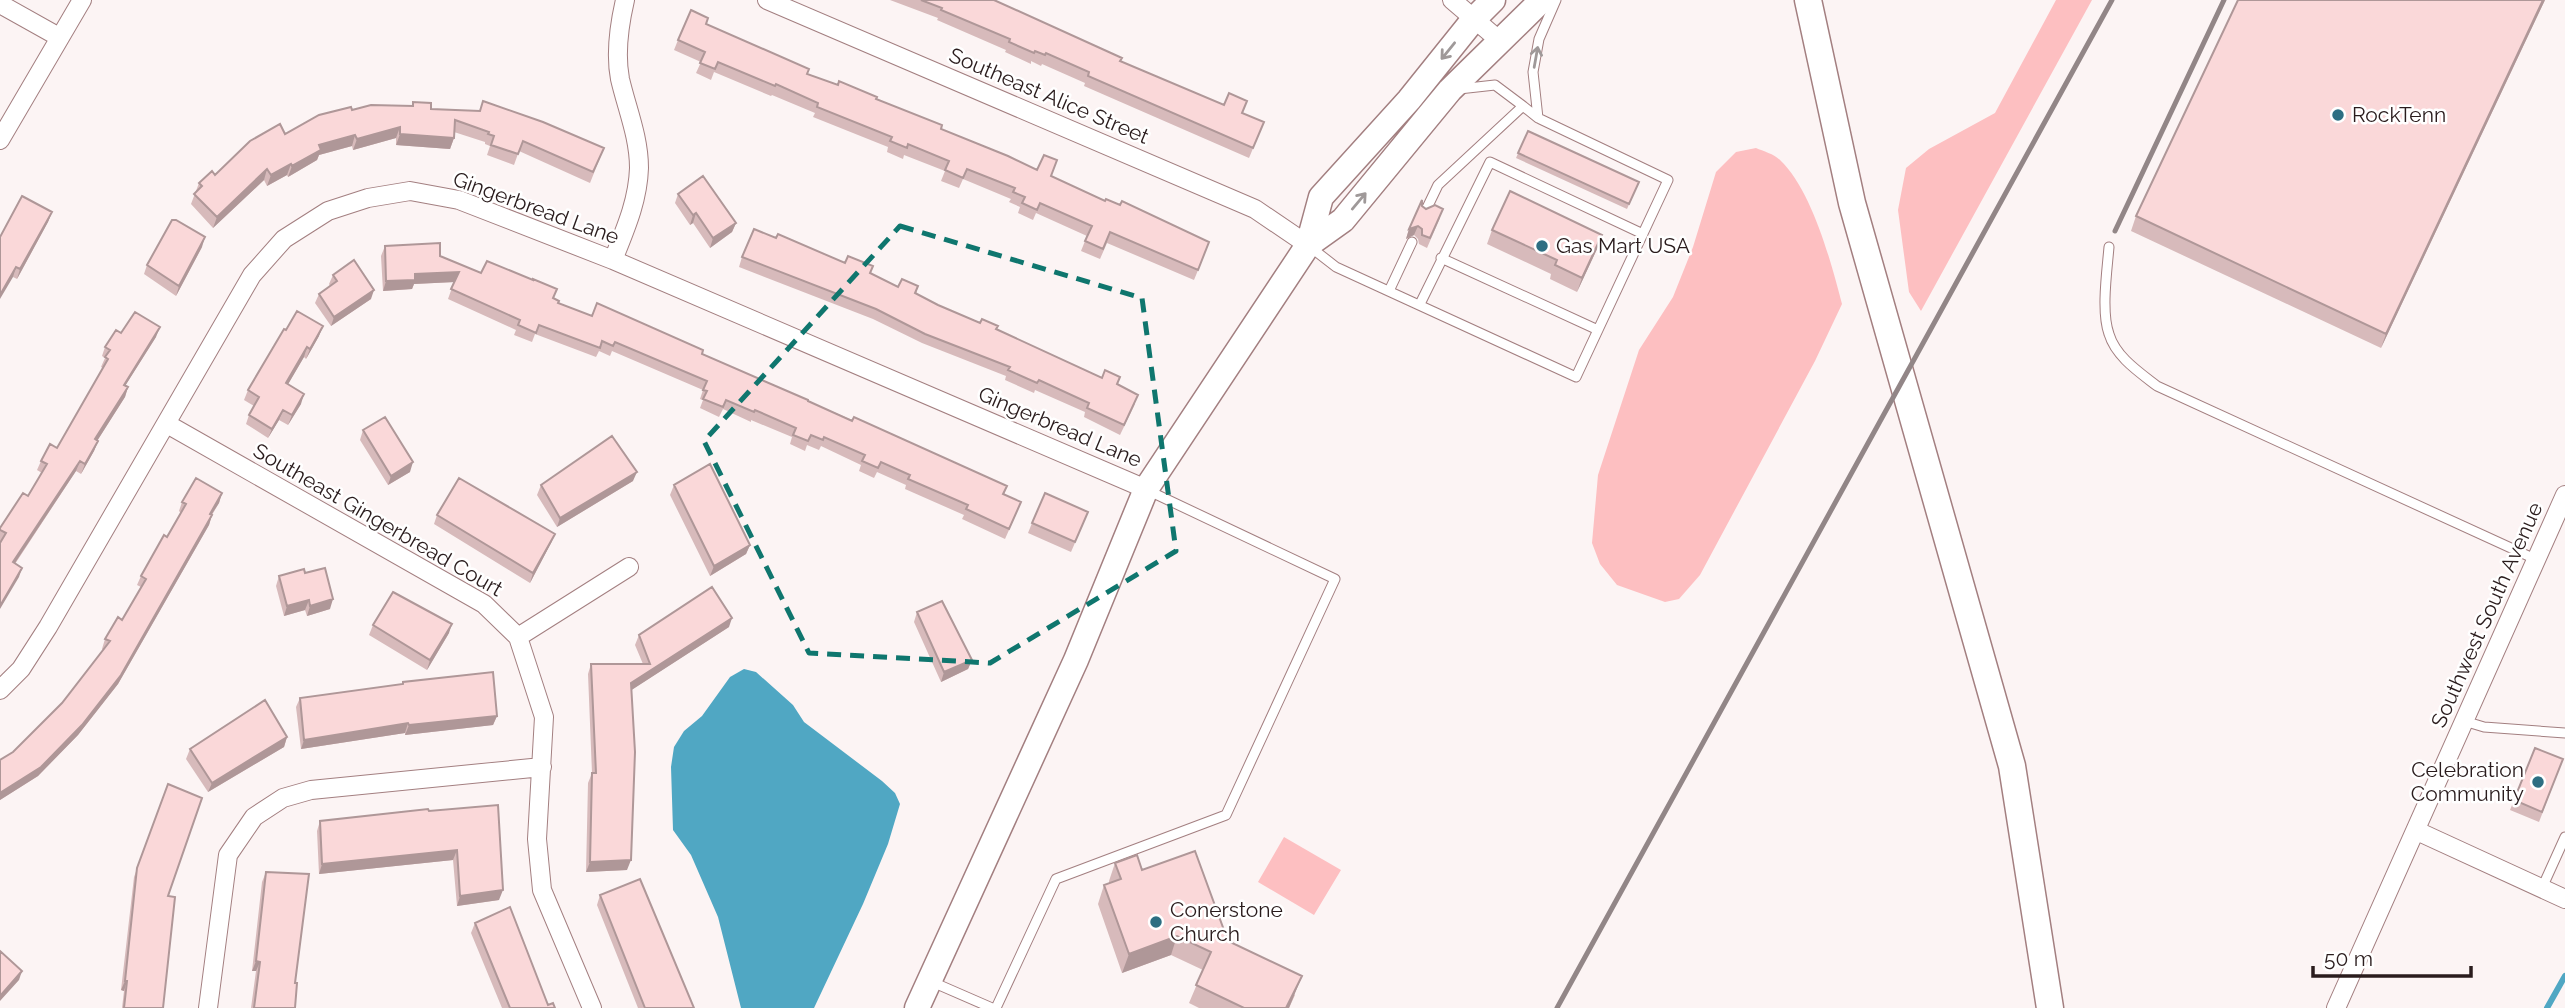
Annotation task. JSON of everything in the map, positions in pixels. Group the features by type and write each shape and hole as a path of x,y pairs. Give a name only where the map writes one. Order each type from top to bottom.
{"main road":[{"path":"917,1008 1076,660 1146,489 1308,245 1321,197 1409,100 1474,19 1493,0"},
{"path":"1308,245 1343,220 1450,90 1542,0"},
{"path":"1808,0 1852,204 2012,766 2050,1008"}],"street":[{"path":"0,140 82,0"},
{"path":"613,260 635,204 639,169 637,144 620,78 617,54 625,0"},
{"name":"Southeast Alice Street","path":"767,0 1255,209 1308,245"},
{"path":"1452,0 1500,41"},
{"path":"0,4 59,37"},
{"name":"Gingerbread Lane","path":"0,690 21,669 48,627 252,275 284,239 328,211 368,198 410,191 459,200 613,260 1146,489"},
{"name":"Southeast Gingerbread Court","path":"167,424 484,604 518,637 544,717 537,839 542,890 592,1008"},
{"name":"Southwest South Avenue","path":"2336,1008 2565,495"},
{"path":"518,637 629,567"},
{"path":"208,1008 228,855 254,817 283,798 311,790 542,767"},
{"path":"2417,831 2565,899"}],"lane":[{"path":"1538,118 1533,72 1539,39 1556,0"},
{"path":"1308,245 1336,267 1576,377 1668,180 1538,118 1494,85 1450,90"},
{"path":"1425,212 1438,186 1522,106"},
{"path":"1476,150 1490,162 1643,234"},
{"path":"1420,304 1490,162"},
{"path":"1389,291 1412,242"},
{"path":"2109,247 2105,299 2109,335 2128,364 2157,386 2535,559"},
{"path":"1441,258 1598,330"},
{"path":"930,981 994,1008 1056,879 1226,815 1335,579 1146,489"},
{"path":"2464,721 2484,727 2565,733"},
{"path":"2542,888 2565,837"}],"highlighted area":[{"path":"900,226 1142,298 1176,551 990,663 809,653 704,441"}],"shaded area":[{"path":"2056,0 2092,0 1921,311 1909,292 1898,210 1906,168 1929,149 1995,113"},
{"path":"1756,148 1780,160 1802,189 1819,228 1842,304 1815,361 1700,575 1679,599 1665,602 1617,585 1600,564 1592,543 1598,475 1639,350 1673,297 1693,247 1716,172 1736,152"},
{"path":"1284,837 1341,870 1314,915 1258,882"}],"water":[{"path":"744,669 756,672 793,705 804,722 882,781 895,793 900,804 888,844 863,904 814,1008 741,1008 718,917 691,855 673,830 671,767 674,747 684,731 702,716 730,677"}],"building":[{"path":"921,0 994,0 1122,58 1120,61 1224,105 1229,93 1247,101 1242,113 1264,122 1253,148 1088,76 1089,72 1046,53 1034,53 1009,42 1010,39"},
{"name":"RockTenn","path":"2238,0 2543,0 2386,334 2136,216"},
{"path":"691,10 708,18 706,24 809,69 807,74 838,85 839,81 1037,170 1044,155 1057,160 1051,176 1105,201 1106,199 1120,205 1122,201 1209,242 1198,270 1110,232 1103,249 1085,241 1092,226 1040,203 1037,210 1022,203 1025,197 1013,192 1015,188 967,169 963,178 945,170 949,161 908,144 907,148 890,141 892,137 817,107 818,103 776,84 775,86 718,62 715,69 700,63 705,52 678,40"},
{"path":"483,101 543,122 604,148 593,172 523,141 518,154 491,145 494,136 488,134 489,132 455,120 454,138 400,134 400,127 357,139 355,135 319,145 321,150 292,166 291,164 271,175 267,169 217,217 194,194 202,186 199,183 212,171 215,175 250,141 280,124 285,134 319,115 351,107 352,110 371,105 413,106 413,102 431,103 431,109 480,111"},
{"path":"1528,131 1639,182 1629,204 1518,153"},
{"path":"703,176 736,223 713,238 696,213 693,215 678,194"},
{"name":"Gas Mart USA","path":"1510,191 1602,235 1582,278 1555,265 1557,260 1492,230"},
{"path":"22,196 52,212 20,269 16,267 0,295 0,237"},
{"path":"1422,200 1422,206 1426,209 1435,205 1443,209 1430,238 1422,235 1422,229 1418,226 1409,229"},
{"path":"172,220 205,237 179,286 147,265"},
{"path":"754,229 776,238 778,234 845,263 848,256 873,266 870,273 898,287 902,279 918,286 915,293 938,305 980,323 982,319 998,326 996,329 1102,378 1105,370 1120,377 1117,384 1138,395 1124,425 1087,408 1089,403 1039,380 1037,383 1008,370 1010,367 925,334 876,309 742,257"},
{"path":"440,243 440,256 481,273 487,261 533,279 557,289 553,298 559,301 558,303 592,316 597,303 703,350 702,354 852,421 854,417 1007,486 1003,494 1021,502 1009,529 966,509 968,505 908,479 910,475 881,462 878,468 862,461 865,455 824,437 823,440 811,435 808,441 793,435 796,428 755,410 754,412 726,400 723,407 703,399 707,391 703,390 707,381 615,342 613,346 602,341 600,348 539,325 536,333 518,325 520,320 451,289 459,272 415,274 415,280 386,281 385,246"},
{"path":"354,260 374,290 334,317 319,294 337,281 333,275"},
{"path":"297,311 323,326 286,383 304,394 292,415 283,410 272,429 249,415 259,397 248,390"},
{"path":"135,312 160,327 124,385 128,387 95,439 98,441 85,464 80,461 13,562 22,568 0,606 0,543 6,533 0,528 23,493 28,496 47,464 41,461 50,444 57,448 108,359 105,357 110,350 105,347 116,330 121,333"},
{"path":"385,417 413,462 391,476 363,430"},
{"path":"612,436 637,472 560,518 541,485"},
{"path":"710,464 750,545 714,566 674,485"},
{"path":"196,478 222,493 121,675 82,725 41,767 0,793 0,760 13,752 62,703 110,641 105,639 118,617 122,620 146,579 141,576 164,535 167,537 186,504 182,502"},
{"path":"459,478 555,534 533,573 437,515"},
{"path":"1045,493 1088,512 1075,542 1032,523"},
{"path":"325,568 333,599 310,606 309,600 287,606 279,576 304,569 305,573"},
{"path":"712,587 732,618 631,683 635,752 631,860 590,862 592,773 596,773 591,664 650,664 639,635"},
{"path":"393,592 452,624 430,660 373,625"},
{"path":"942,601 972,660 944,672 917,612"},
{"path":"493,672 497,716 408,723 304,740 300,698 403,682"},
{"path":"265,700 287,737 212,783 190,749"},
{"name":"Celebration Community","path":"2535,748 2563,759 2542,812 2514,800"},
{"path":"168,784 202,798 168,896 175,897 163,1008 124,1008 137,868"},
{"path":"498,805 503,890 460,896 457,850 322,864 320,821 428,809"},
{"name":"Conerstone Church","path":"1195,851 1228,941 1302,976 1286,1008 1244,1008 1196,985 1211,952 1177,936 1129,954 1104,885 1121,879 1115,863 1137,855 1142,870"},
{"path":"266,872 309,874 295,983 295,1008 254,1008 260,962 256,961"},
{"path":"640,879 694,1008 645,1008 600,895"},
{"path":"510,907 548,1005 553,1003 555,1008 510,1008 475,923"},
{"path":"0,951 22,971 0,996"}],"waterway":[{"path":"2547,1008 2565,976"}],"railway":[{"path":"1557,1008 2112,0"},
{"path":"2115,231 2224,0"}],"place":[{"name":"RockTenn","path":"2338,115"},
{"name":"Gas Mart USA","path":"1542,246"},
{"name":"Celebration Community","path":"2538,782"},
{"name":"Conerstone Church","path":"1156,922"}]}
